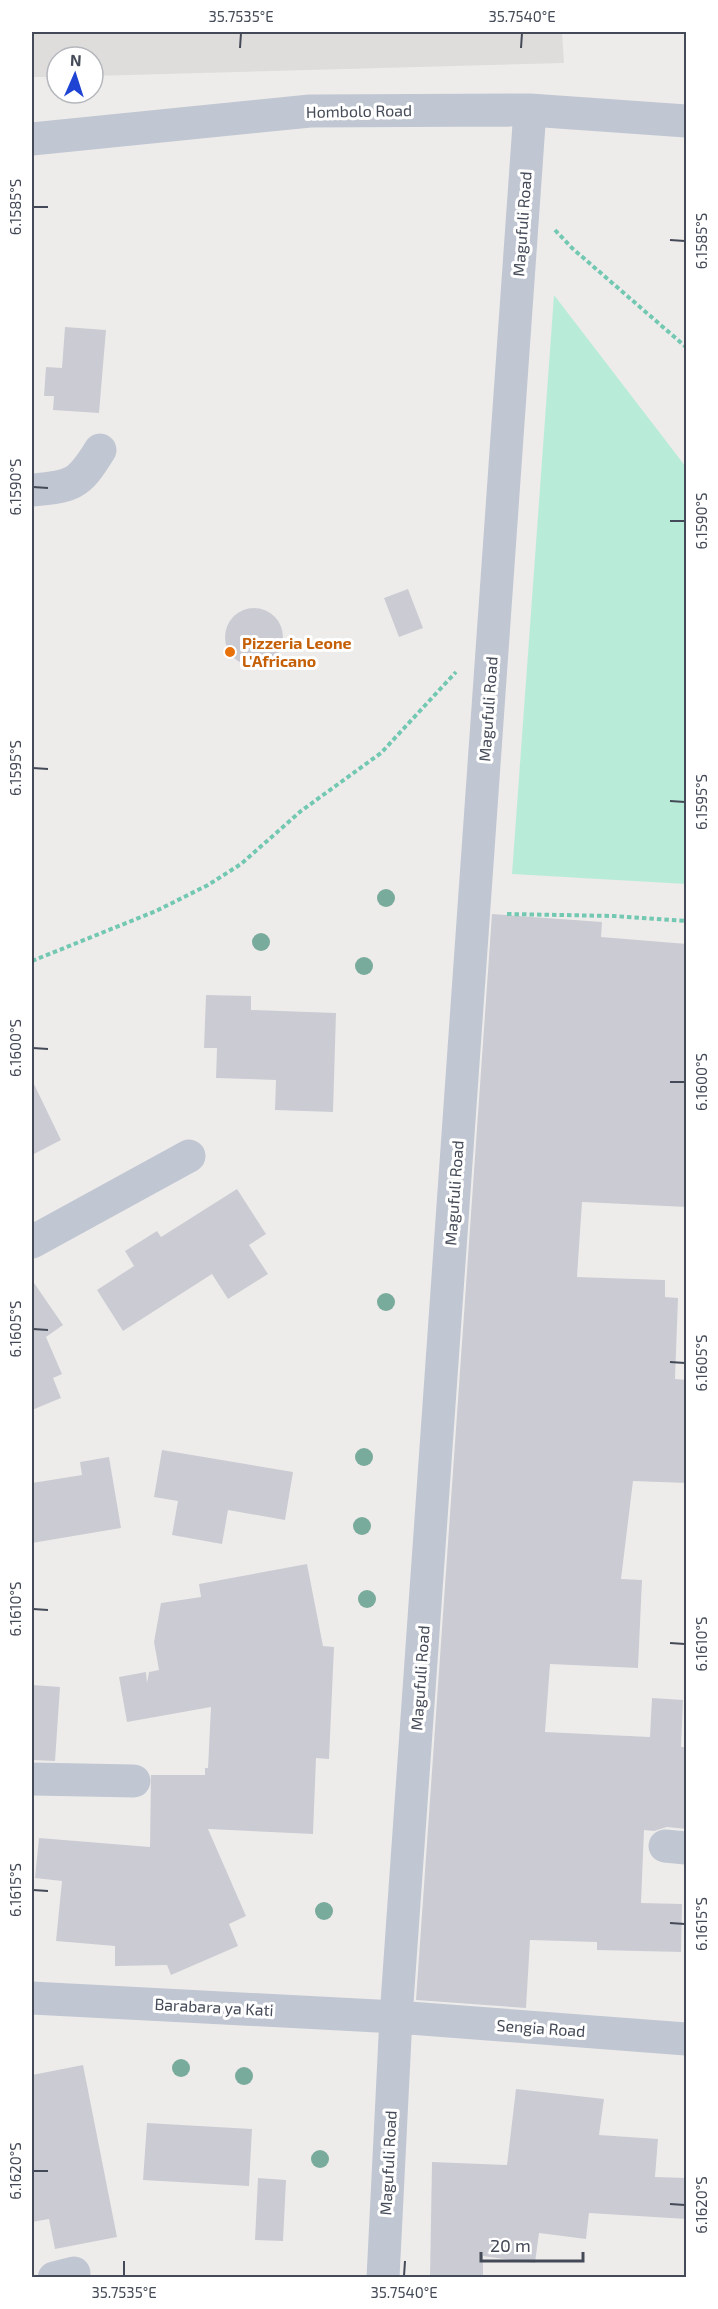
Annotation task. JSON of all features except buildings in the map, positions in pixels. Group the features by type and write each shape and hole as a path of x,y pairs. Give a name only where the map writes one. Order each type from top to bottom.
{"street":[{"name":"Hombolo Road","path":"32,139 310,111 530,110 687,121"},
{"name":"Magufuli Road","path":"383,2277 396,2017 530,110"},
{"path":"32,490 62,487 84,476 100,450"},
{"path":"32,1242 189,1156"},
{"path":"32,1779 134,1781"},
{"name":"Barabara ya Kati","path":"32,1998 396,2017"},
{"name":"Sengia Road","path":"396,2017 687,2038"}],"path":[{"path":"524,195 572,248 687,347"},
{"path":"32,961 156,911 208,885 241,864 301,811 381,753 493,633"},
{"path":"474,913 614,916 687,921"}],"shaded area":[{"path":"32,32 562,32 564,63 105,76 105,45 45,45 45,77 32,77"}],"green space":[{"path":"554,295 686,467 686,884 512,874"}],"place":[{"name":"Pizzeria Leone L'Africano","path":"230,652"}]}
